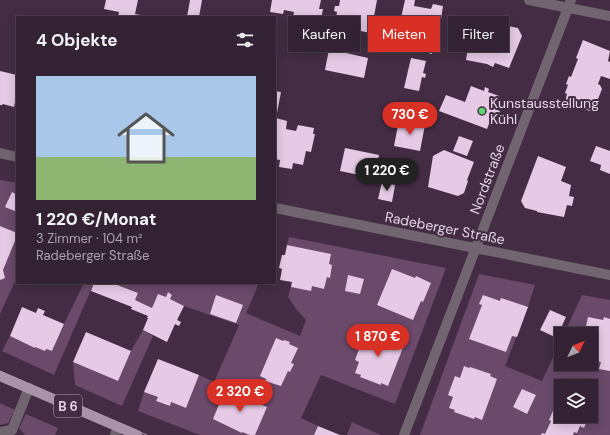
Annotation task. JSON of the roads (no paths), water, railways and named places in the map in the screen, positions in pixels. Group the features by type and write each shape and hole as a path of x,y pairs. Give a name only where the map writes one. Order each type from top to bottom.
{"main road":[{"name":"B 6","path":"0,376 29,388 116,431 137,435"}],"street":[{"path":"529,0 569,4 610,16"},
{"name":"Nordstraße","path":"404,435 569,4"},
{"path":"0,153 16,157"},
{"name":"Radeberger Straße","path":"276,208 610,275"},
{"path":"0,432 14,432 29,388"}],"tram line":[{"path":"0,371 147,435"},
{"path":"0,380 128,435"}],"place":[{"name":"Kunstausstellung Kühl","path":"482,111"}]}
